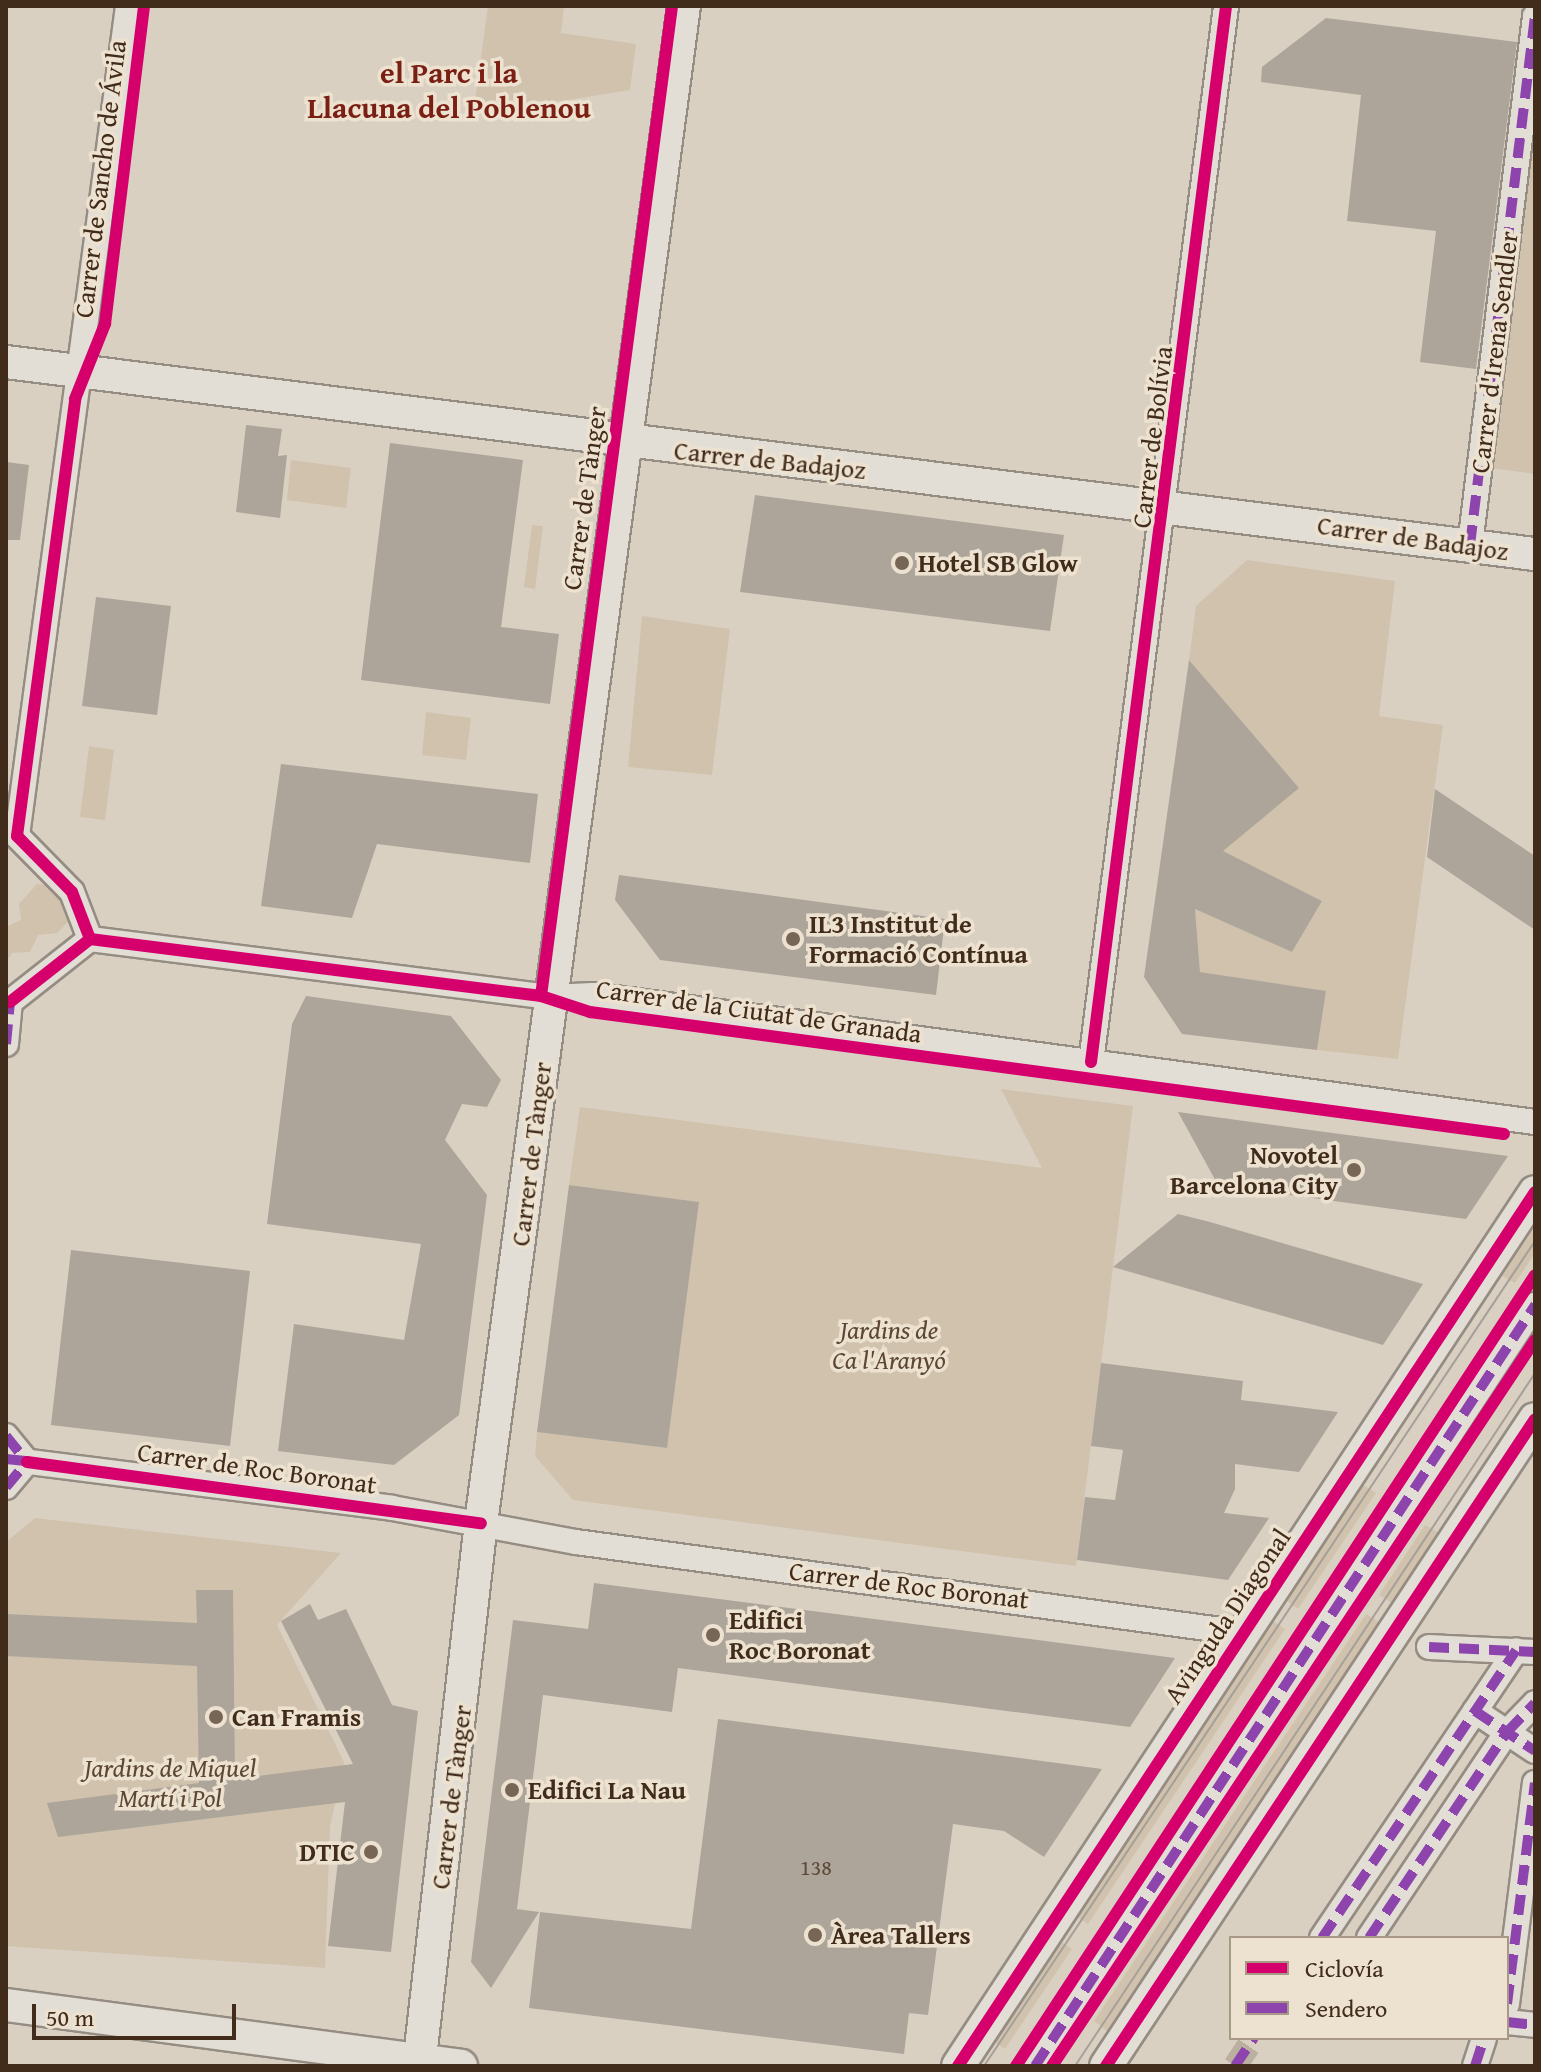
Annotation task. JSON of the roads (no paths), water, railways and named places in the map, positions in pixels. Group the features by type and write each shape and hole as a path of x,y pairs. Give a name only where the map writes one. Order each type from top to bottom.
{"street":[{"name":"Carrer de Sancho de Ávila","path":"12,841 128,6"},
{"name":"Carrer de Tànger","path":"420,2064 481,1523 684,6"},
{"name":"Carrer de Bolívia","path":"1091,1062 1166,506 1226,6"},
{"name":"Carrer d'Irena Sendler","path":"1470,545 1535,16"},
{"name":"Carrer de Badajoz","path":"6,362 625,443 1166,506 1535,554"},
{"path":"6,1044 8,1001 90,939 72,892 12,841"},
{"name":"Carrer de la Ciutat de Granada","path":"90,939 550,997 593,995 1535,1122"},
{"name":"Avinguda Diagonal","path":"958,2066 1535,1192"},
{"path":"1035,2066 1535,1305"},
{"path":"1106,2066 1535,1419"},
{"path":"6,1436 16,1461 6,1487"},
{"name":"Carrer de Roc Boronat","path":"16,1461 481,1523 576,1542 1243,1633"},
{"path":"1429,1647 1526,1651"},
{"path":"1323,1936 1475,1711 1526,1651"},
{"path":"1370,1936 1507,1732 1535,1703"},
{"path":"1475,1711 1535,1751"},
{"path":"1509,1988 1535,1783"},
{"path":"6,2005 420,2064 461,2066"},
{"path":"1509,2022 1535,2025"},
{"path":"1475,2066 1483,2040"}],"tunnel":[{"path":"1235,2066 1253,2040"}],"tram line":[{"path":"984,2066 1535,1241"},
{"path":"1075,2066 1535,1373"}],"place":[{"name":"Hotel SB Glow","path":"902,563"},
{"name":"IL3 Institut de Formació Contínua","path":"793,939"},
{"name":"Novotel Barcelona City","path":"1354,1170"},
{"name":"Edifici Roc Boronat","path":"713,1635"},
{"name":"Can Framis","path":"216,1717"},
{"name":"Edifici La Nau","path":"512,1790"},
{"name":"DTIC","path":"371,1852"},
{"name":"Àrea Tallers","path":"815,1935"}],"district":[{"name":"el Parc i la Llacuna del Poblenou","path":"449,89"}],"park label":[{"name":"Jardins de Ca l'Aranyó","path":"889,1345"},
{"name":"Jardins de Miquel Martí i Pol","path":"170,1783"}]}
